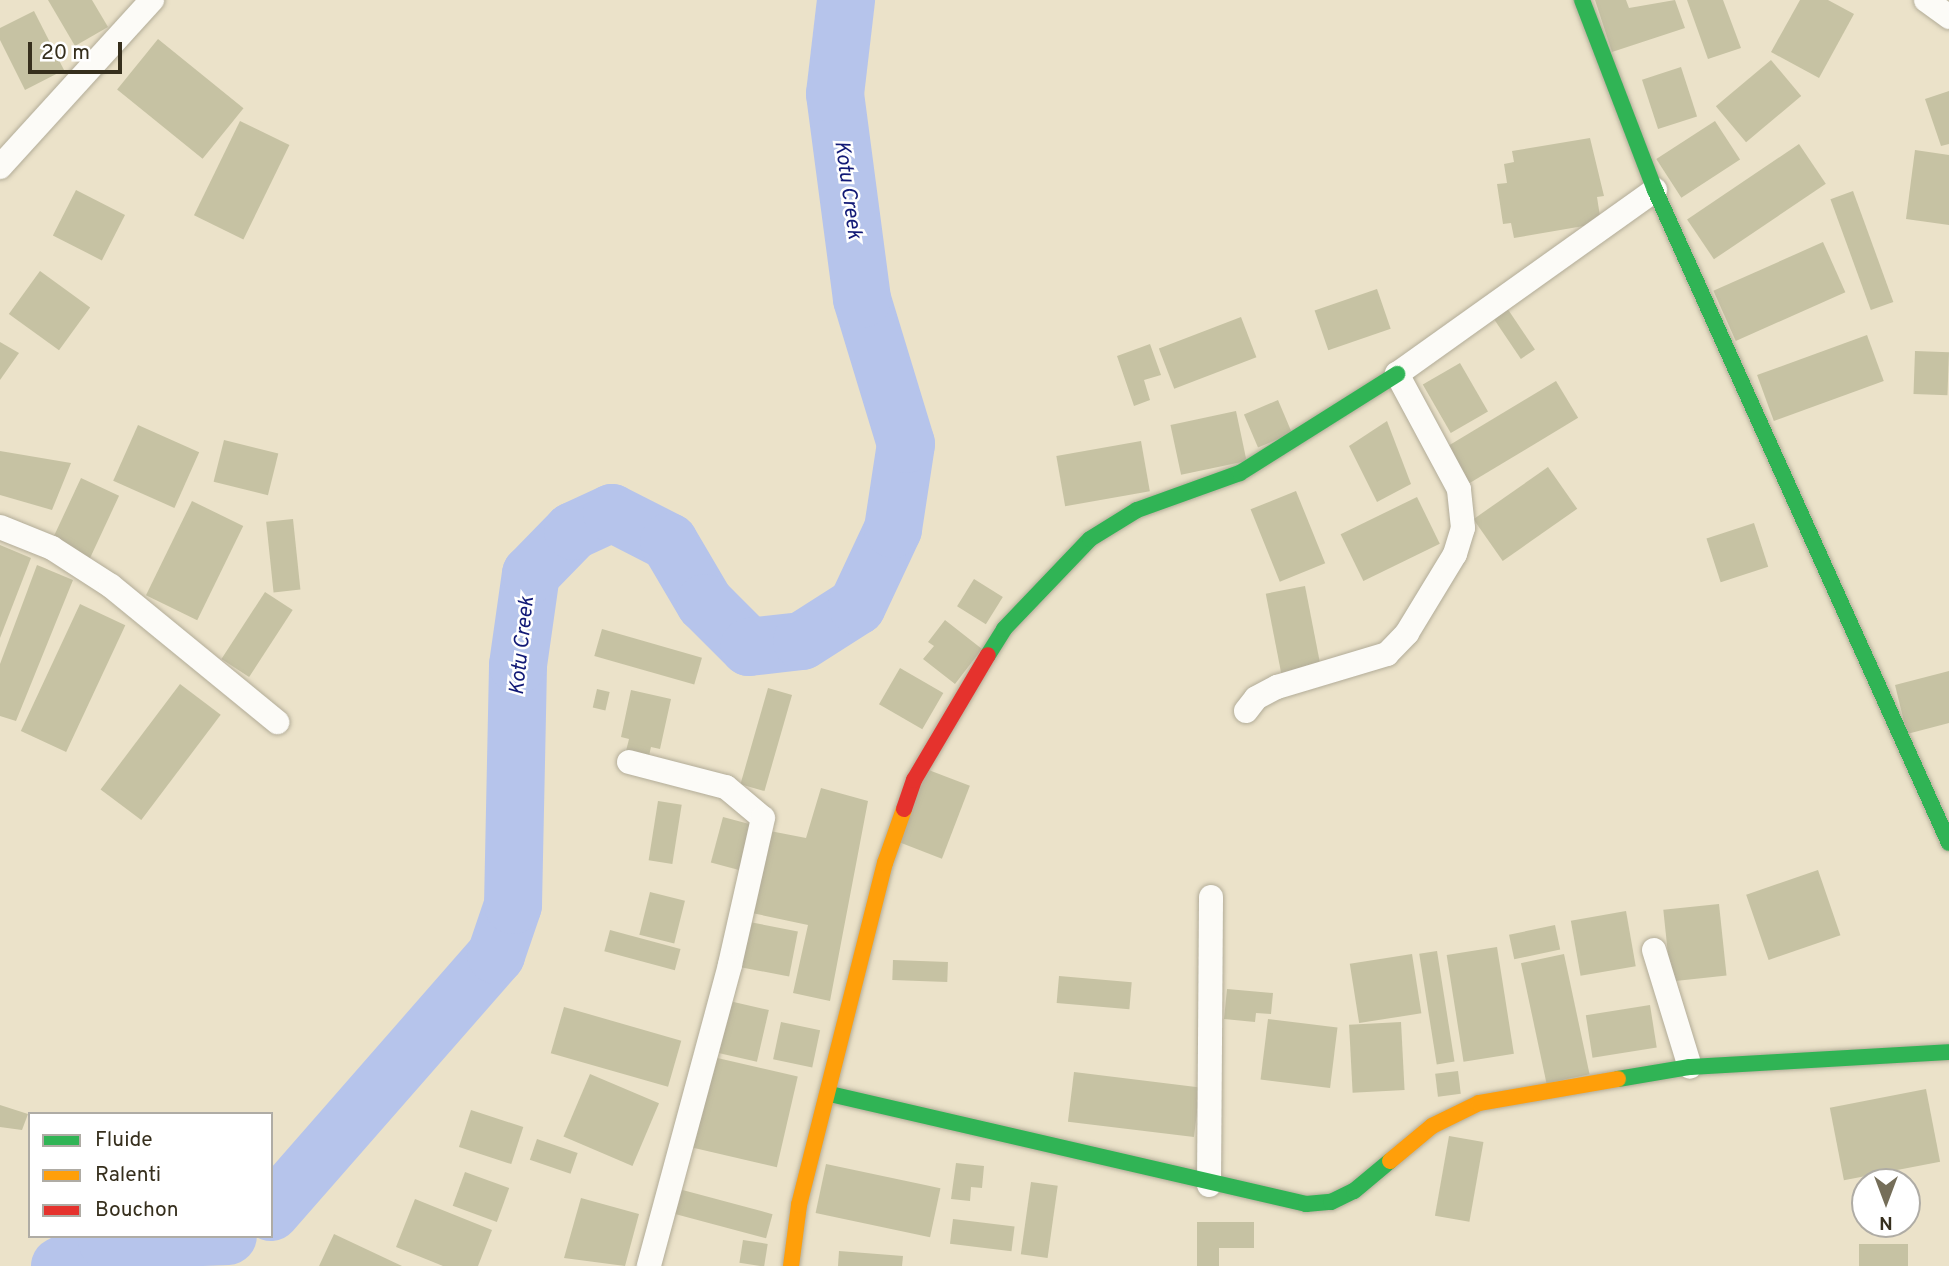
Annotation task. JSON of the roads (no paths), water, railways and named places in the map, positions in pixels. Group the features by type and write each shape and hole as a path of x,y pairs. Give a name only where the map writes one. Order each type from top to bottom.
{"street":[{"path":"0,167 152,0"},
{"path":"1582,0 1655,190 1949,843"},
{"path":"1926,0 1949,17"},
{"path":"791,1266 799,1205 830,1094 885,863 914,780 1004,629 1090,539 1137,510 1240,473 1397,374 1655,190"},
{"path":"1246,711 1256,698 1277,687 1387,654 1407,633 1455,554 1463,528 1459,489 1397,374"},
{"path":"0,527 52,548 111,586 277,722"},
{"path":"629,762 726,787 763,818 730,965 649,1266"},
{"path":"1209,1185 1211,897"},
{"path":"1654,950 1690,1067"},
{"path":"830,1094 1209,1185 1306,1204 1331,1202 1354,1191 1432,1126 1479,1103 1690,1067 1949,1052"}],"waterway":[{"name":"Kotu Creek","path":"273,1210 496,955 513,905 518,665 531,574 573,531 612,513 669,542 705,603 749,647 802,641 857,606 893,529 906,444 862,299 835,94 846,0"},
{"name":"Kotu Creek","path":"60,1266 107,1241 180,1238"}]}
